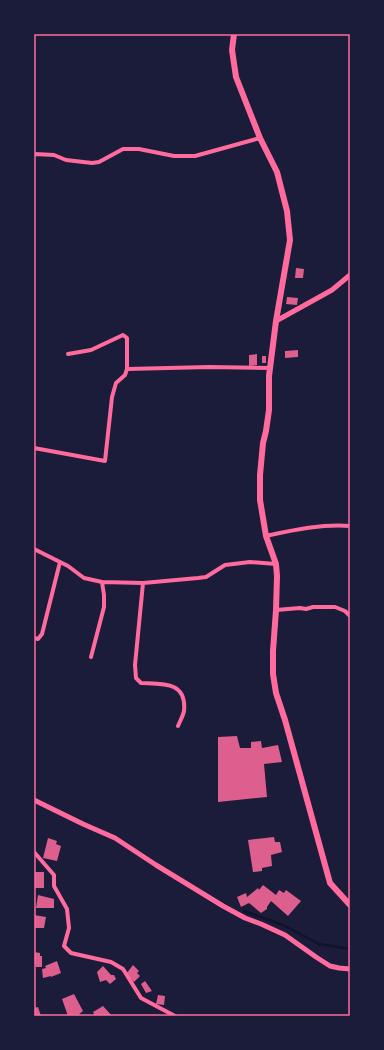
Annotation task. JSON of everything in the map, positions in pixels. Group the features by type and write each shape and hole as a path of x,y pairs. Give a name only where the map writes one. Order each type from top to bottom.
{"main road":[{"path":"234,34 232,50 236,77 260,138 277,172 288,210 290,240 276,321 269,376 269,410 263,443 260,476 260,500 266,536 276,564 277,576 273,674 276,693 285,720 330,883 350,905"}],"street":[{"path":"34,155 54,155 66,160 92,163 99,162 122,149 139,149 174,156 195,156 260,138"},
{"path":"276,321 332,290 350,275"},
{"path":"34,448 105,462 112,397 116,383 125,375 127,369 127,338 123,336 91,350 68,354"},
{"path":"127,369 209,367 271,368"},
{"path":"266,536 313,527 340,525 350,526"},
{"path":"34,549 68,566 84,578 102,582 143,582 198,578 206,576 225,565 250,562 276,564"},
{"path":"34,638 38,639 42,634 60,562"},
{"path":"91,657 104,607 102,582"},
{"path":"143,582 135,665 136,678 141,683 165,684 177,688 183,696 184,711 178,726"},
{"path":"276,610 335,607 345,611 350,616"},
{"path":"34,800 116,838 156,865 223,906 245,918 285,935 330,966 350,969"},
{"path":"34,852 54,875 54,886 67,909 69,928 64,946 71,953 111,962 123,969 141,998 175,1016"}],"building":[{"path":"296,268 304,269 303,278 295,278"},
{"path":"287,297 298,298 297,305 286,304"},
{"path":"298,350 298,357 285,358 285,351"},
{"path":"257,354 257,365 249,366 249,355"},
{"path":"262,356 266,356 266,363 262,363"},
{"path":"237,736 240,748 251,748 251,742 261,741 262,748 278,745 282,762 264,764 267,797 218,802 218,737"},
{"path":"274,837 275,842 280,842 282,852 271,855 272,866 262,868 262,871 253,872 248,840"},
{"path":"48,838 57,841 56,844 61,846 57,861 43,858"},
{"path":"35,872 44,872 44,888 34,888"},
{"path":"263,885 276,895 279,890 284,893 286,890 301,901 288,916 271,901 267,909 261,913 249,903 241,907 237,897 246,893 247,897 258,888 259,890"},
{"path":"38,895 54,899 54,908 36,908"},
{"path":"34,915 46,917 44,928 34,928"},
{"path":"34,952 40,953 40,956 42,956 42,967 36,967 34,964"},
{"path":"57,961 61,973 43,978 42,969 46,968 45,966"},
{"path":"133,965 139,971 137,973 140,976 134,982 126,974"},
{"path":"103,966 111,975 114,975 116,979 110,984 106,980 100,982 97,972"},
{"path":"145,981 152,991 146,993 141,984"},
{"path":"74,994 83,1011 77,1016 68,1016 62,999"},
{"path":"158,995 165,996 164,1005 156,1004"},
{"path":"103,1006 112,1016 95,1016 93,1012"},
{"path":"38,1007 41,1016 34,1016 34,1008"}],"waterway":[{"path":"244,911 283,925 319,944 350,949"}]}
